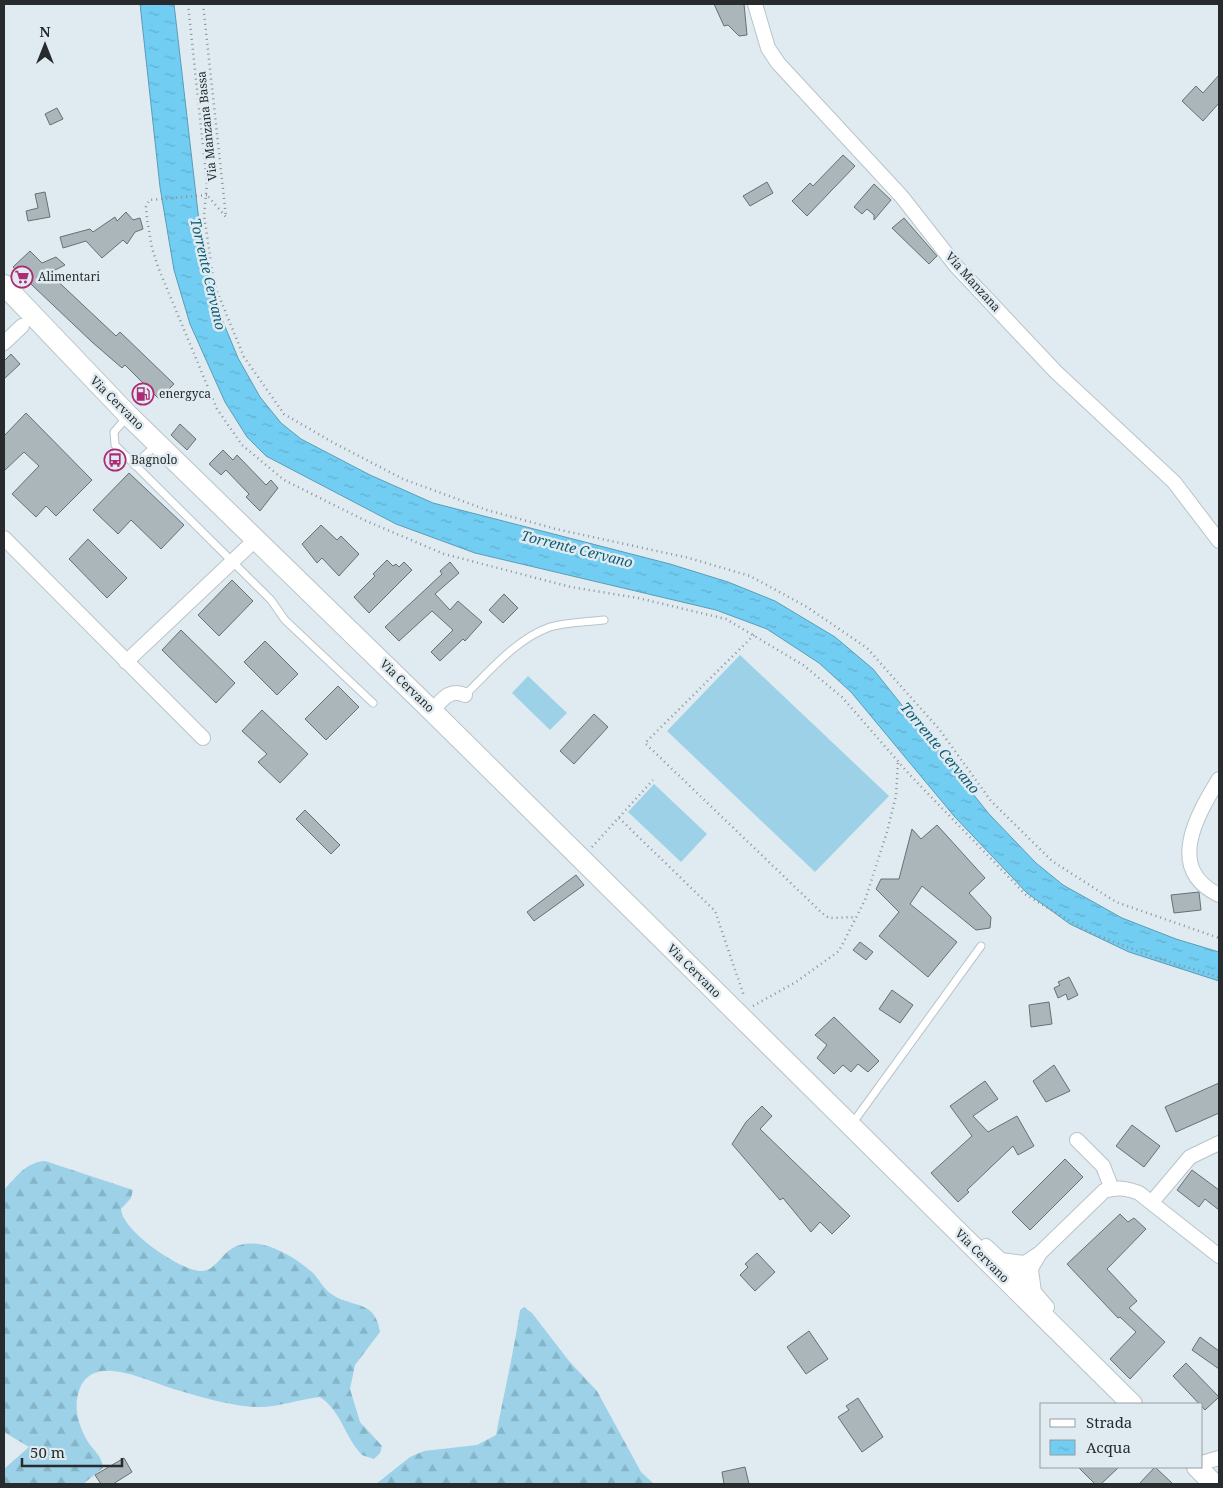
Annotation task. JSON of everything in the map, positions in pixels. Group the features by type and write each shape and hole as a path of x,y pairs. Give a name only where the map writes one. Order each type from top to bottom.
{"main road":[{"name":"Via Cervano","path":"4,285 128,415 432,711 1131,1403"},
{"path":"1198,1468 1214,1484"}],"street":[{"name":"Via Manzana","path":"756,4 768,48 778,63 902,197 956,266 1043,358 1174,482 1219,541"},
{"path":"4,342 22,326"},
{"path":"4,538 203,738"},
{"path":"126,662 255,540"},
{"path":"432,711 449,694 454,692 465,695"},
{"path":"1219,779 1195,823 1188,854 1192,868 1200,880 1219,895"},
{"path":"1077,1140 1103,1166 1112,1189"},
{"path":"1152,1202 1182,1164 1190,1157 1219,1143"},
{"path":"1009,1283 1024,1280 1027,1266 1104,1191 1112,1189 1128,1188 1152,1202 1219,1256"},
{"path":"948,1222 976,1236 1001,1260 1027,1266"},
{"path":"1027,1266 1034,1292 1062,1322 1075,1349"},
{"path":"1203,1463 1219,1458"}],"lane":[{"path":"128,415 117,426 113,438 115,445 271,600 285,620 372,703"},
{"path":"134,464 158,444"},
{"path":"465,695 512,650 535,634 551,627 604,620"},
{"path":"850,1126 981,946"}],"path":[{"name":"Via Manzana Bassa","path":"188,4 207,194 226,217 203,4"},
{"name":"Via Manzana Bassa","path":"207,194 152,198 146,207 152,248 173,306 217,409 242,445 284,480 364,520 444,554 571,587 638,598 726,619 754,635"},
{"path":"207,194 204,215 214,284 244,357 284,414 334,444 403,479 468,503 556,529 689,558 750,576 807,607 867,648 939,729 991,801 1052,861 1116,902 1219,938"},
{"path":"856,917 829,918 822,913 645,743 754,635 803,665 842,697 898,761 1026,895 1090,933 1152,957 1219,976"},
{"path":"748,1008 796,982 839,952 865,900 887,832 896,796 898,761"},
{"path":"589,850 653,780"},
{"path":"618,818 715,911 745,1000"}],"green space":[{"path":"740,655 889,796 815,872 667,731"},
{"path":"528,676 567,713 550,730 512,693"},
{"path":"654,784 707,834 681,862 628,812"},
{"path":"45,1161 133,1190 131,1198 121,1209 124,1218 131,1228 154,1249 181,1265 193,1270 202,1271 215,1265 231,1249 239,1245 250,1243 264,1245 283,1252 302,1264 313,1273 325,1289 338,1298 368,1309 377,1321 380,1332 355,1365 350,1389 360,1422 382,1446 380,1453 374,1459 362,1455 333,1409 320,1397 267,1407 250,1407 196,1396 138,1376 109,1371 96,1373 86,1379 77,1397 77,1411 82,1430 99,1457 103,1468 83,1484 4,1484 4,1469 29,1447 4,1432 4,1190 27,1167"},
{"path":"524,1307 532,1313 569,1361 597,1391 641,1472 654,1484 376,1484 410,1457 424,1451 477,1445 496,1435 520,1310"}],"water":[{"name":"Torrente Cervano","path":"140,4 174,4 203,256 212,295 238,358 260,397 281,423 301,439 370,475 433,503 670,564 728,582 775,601 835,637 873,669 989,814 1036,863 1063,885 1122,918 1176,939 1219,952 1219,981 1129,952 1070,924 1027,893 954,816 851,692 819,663 767,629 716,610 475,553 396,524 266,456 247,437 225,402 190,324 174,270 160,187"}],"building":[{"path":"714,4 744,4 747,35 739,36 728,25 724,26"},
{"path":"1219,75 1219,103 1203,121 1182,101 1196,86 1203,93"},
{"path":"57,108 63,119 50,125 45,114"},
{"path":"843,155 855,166 807,216 792,201 810,183 813,186"},
{"path":"767,182 773,193 750,206 743,196"},
{"path":"874,184 891,200 874,220 874,215 867,209 862,214 854,207"},
{"path":"45,192 50,217 28,221 26,211 38,208 35,194"},
{"path":"126,212 133,220 140,218 143,229 135,232 127,244 123,240 102,258 86,241 63,248 60,237 90,229 93,232 115,217 117,221"},
{"path":"904,218 937,256 929,264 892,228"},
{"path":"30,251 42,263 56,257 65,265 49,273 116,336 120,332 174,384 159,399 125,365 122,368 92,342 13,267"},
{"path":"11,354 20,364 4,379 4,361"},
{"path":"26,413 92,480 56,516 46,506 36,517 12,494 39,466 24,452 4,471 4,436"},
{"path":"180,424 196,439 187,450 171,435"},
{"path":"223,450 233,460 237,455 266,485 271,480 278,488 260,511 246,497 249,494 226,470 221,475 209,464"},
{"path":"129,473 184,525 161,549 131,520 118,534 93,510"},
{"path":"321,525 337,540 341,536 359,554 339,576 322,558 317,563 302,544"},
{"path":"88,539 127,578 107,598 69,559"},
{"path":"387,560 393,566 396,564 399,567 404,562 412,570 369,613 354,597 375,576 373,574"},
{"path":"450,562 459,573 435,594 450,610 458,601 482,622 465,641 463,639 440,661 431,652 453,630 432,611 399,641 385,627 442,574 440,571"},
{"path":"232,580 253,601 219,636 198,615"},
{"path":"504,594 518,608 503,623 489,610"},
{"path":"181,630 235,683 216,703 162,650"},
{"path":"265,641 298,674 277,695 244,662"},
{"path":"338,686 359,707 326,740 305,719"},
{"path":"262,710 308,754 280,783 258,762 267,754 242,731"},
{"path":"594,714 608,727 574,764 560,751"},
{"path":"305,810 340,845 331,854 296,819"},
{"path":"937,825 985,878 969,893 991,917 990,928 976,930 922,886 910,904 957,942 928,977 879,936 899,912 876,889 881,879 899,879 912,829 921,839"},
{"path":"576,875 584,885 534,921 527,912"},
{"path":"1199,892 1201,910 1174,913 1171,895"},
{"path":"860,942 873,952 866,960 853,950"},
{"path":"1069,977 1078,995 1068,1000 1066,994 1058,998 1054,988 1060,985 1058,982"},
{"path":"892,990 913,1005 900,1023 879,1009"},
{"path":"1049,1002 1052,1024 1031,1027 1029,1005"},
{"path":"834,1017 879,1061 868,1072 858,1064 851,1072 843,1065 834,1074 817,1058 827,1045 815,1035"},
{"path":"1054,1065 1070,1091 1046,1102 1033,1081"},
{"path":"985,1081 998,1099 973,1116 988,1132 1017,1116 1034,1146 1018,1155 1013,1146 967,1190 969,1192 958,1202 931,1173 972,1136 950,1106"},
{"path":"1219,1083 1219,1113 1176,1132 1165,1107"},
{"path":"762,1106 772,1116 760,1129 850,1216 832,1234 820,1222 811,1232 783,1198 780,1200 732,1144 746,1122"},
{"path":"1132,1125 1160,1146 1144,1167 1116,1146"},
{"path":"1065,1159 1083,1177 1030,1230 1012,1212"},
{"path":"1192,1170 1219,1190 1219,1210 1205,1199 1199,1207 1177,1190"},
{"path":"1120,1214 1128,1222 1134,1218 1146,1229 1107,1269 1137,1301 1129,1308 1165,1342 1130,1379 1110,1359 1136,1332 1120,1317 1118,1318 1067,1264"},
{"path":"757,1253 775,1272 755,1291 740,1275 748,1267 745,1264"},
{"path":"809,1331 828,1359 806,1374 787,1347"},
{"path":"1200,1337 1219,1351 1219,1369 1192,1350"},
{"path":"1186,1363 1219,1397 1205,1410 1203,1403 1198,1403 1173,1376"},
{"path":"858,1398 883,1437 862,1452 838,1417 849,1410 846,1406"},
{"path":"124,1458 132,1472 113,1484 101,1484 95,1475"},
{"path":"745,1467 749,1484 724,1484 722,1472"},
{"path":"1079,1468 1118,1468 1101,1484 1095,1484"},
{"path":"1156,1468 1173,1484 1139,1484"}],"place":[{"name":"Alimentari","path":"22,277"},
{"name":"energyca","path":"143,394"},
{"name":"Bagnolo","path":"115,460"}]}
